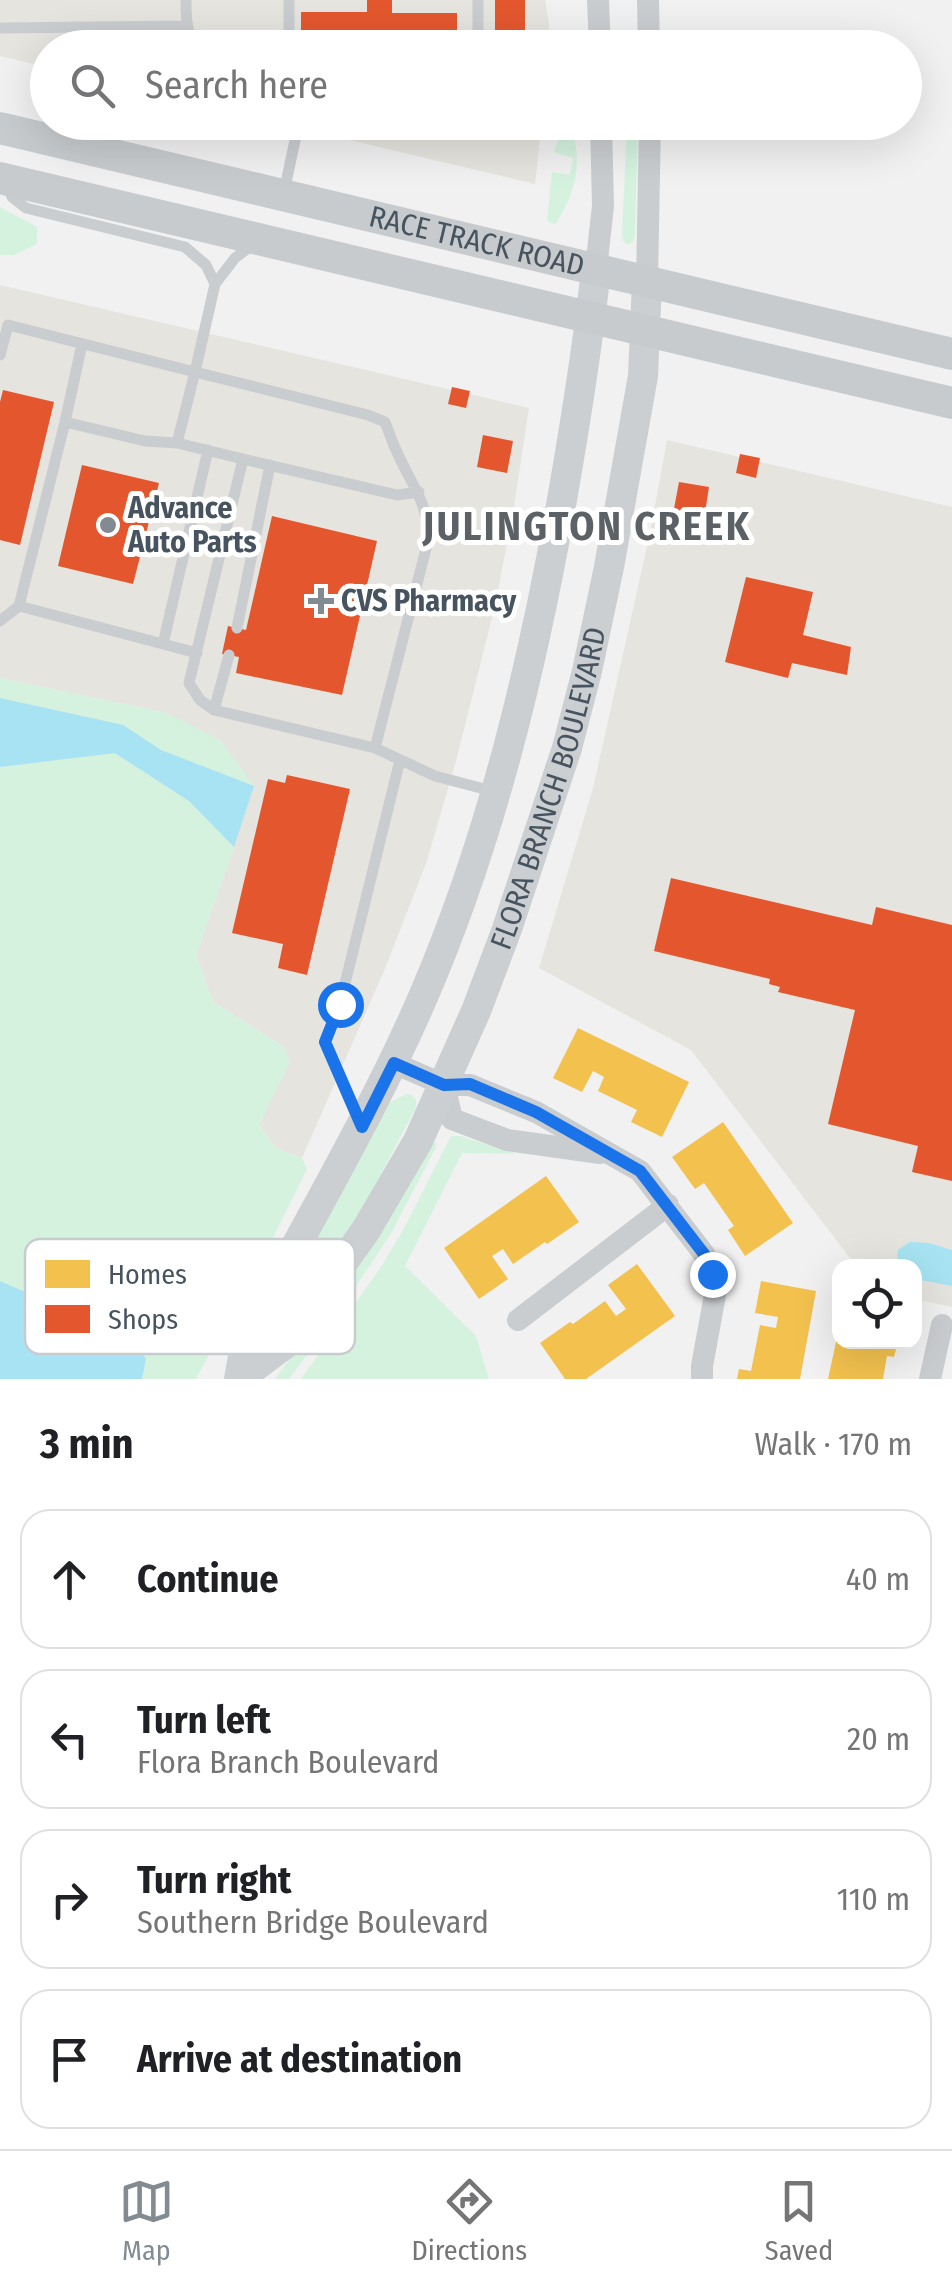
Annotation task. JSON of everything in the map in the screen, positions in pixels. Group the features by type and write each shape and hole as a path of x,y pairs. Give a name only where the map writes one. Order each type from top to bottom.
{"main road":[{"name":"RACE TRACK ROAD","path":"0,128 30,135"},
{"name":"RACE TRACK ROAD","path":"50,140 952,354"},
{"name":"RACE TRACK ROAD","path":"3,179 952,403"}],"street":[{"path":"598,0 599,30"},
{"path":"648,0 649,30"},
{"name":"FLORA BRANCH BOULEVARD","path":"301,1239 362,1127 425,993 496,792 546,591 591,318 603,206 601,140"},
{"name":"FLORA BRANCH BOULEVARD","path":"355,1246 418,1141 476,1011 567,748 609,567 643,376 650,140"},
{"path":"394,1063 444,1085 470,1084 521,1106 640,1171 704,1254 712,1274 715,1295 702,1379"},
{"path":"444,1085 452,1119 507,1140 613,1155"},
{"path":"507,1140 521,1106"},
{"path":"518,1320 668,1205"},
{"path":"930,1379 942,1325"},
{"name":"FLORA BRANCH BOULEVARD","path":"240,1378 272,1354"}],"lane":[{"path":"186,0 188,30"},
{"path":"289,30 290,0"},
{"path":"478,0 478,30"},
{"path":"0,28 186,26"},
{"path":"283,196 295,140"},
{"path":"3,179 12,197 26,208 184,247 206,265 216,284"},
{"path":"176,444 216,284 235,258 260,240"},
{"path":"0,355 8,326 385,422 419,492 428,520 428,542 375,748"},
{"path":"0,621 19,606 82,344"},
{"path":"65,422 145,441 208,450 397,495 419,492"},
{"path":"163,644 208,450"},
{"path":"243,458 189,682 200,700 214,710 375,748 435,776 496,792"},
{"path":"237,628 270,465"},
{"path":"19,606 197,652"},
{"path":"214,710 228,656"},
{"path":"362,1127 325,1042 340,1004 400,760"}],"shaded area":[{"path":"0,0 545,0 549,23 549,30 30,30 30,63 0,56"},
{"path":"350,140 540,140 535,184"},
{"path":"0,285 529,408 496,602 427,861 384,971 302,1158 276,1148 259,1125 289,1062 284,1047 213,1002 196,955 234,847 5,765 0,767 0,698 167,713 0,678"},
{"path":"667,440 952,507 952,1307 922,1301 922,1259 851,1259 691,1050 539,968 593,788"}],"green space":[{"path":"558,140 574,140 577,169 567,203 555,225 547,221 552,172 570,175 573,158 554,152"},
{"path":"626,140 638,140 633,242 628,245 622,235"},
{"path":"0,207 37,227 37,244 14,255 0,255"},
{"path":"0,678 167,713 220,740 254,786 161,750 122,725 0,698"},
{"path":"115,753 189,801 234,847 196,955 213,1002 284,1047 290,1061 259,1125 276,1148 302,1158 307,1169 272,1239 25,1239 25,1291 0,1281 0,767"},
{"path":"406,1094 416,1100 416,1107 363,1209 343,1239 315,1239 388,1103"},
{"path":"451,1136 518,1154 462,1153 405,1266 476,1336 489,1379 301,1379 319,1354 355,1354 355,1303 401,1234"},
{"path":"436,1141 392,1232 355,1288 355,1268 385,1226"},
{"path":"143,1354 210,1354 196,1379 142,1379 146,1359"},
{"path":"293,1354 307,1354 289,1379 275,1379"}],"water":[{"path":"0,698 123,725 161,750 254,786 234,847 189,801 115,753 0,767"},
{"path":"910,1242 952,1250 952,1286 922,1280 922,1259 897,1259 898,1250"},
{"path":"0,1281 25,1292 25,1354 143,1354 146,1359 142,1379 0,1379"}],"building: Homes":[{"path":"578,1028 689,1082 662,1137 631,1122 637,1110 598,1091 604,1077 593,1071 582,1092 553,1078"},
{"path":"723,1122 793,1223 745,1256 728,1230 734,1226 704,1183 695,1189 672,1157"},
{"path":"546,1176 579,1222 513,1264 503,1249 492,1256 508,1279 479,1299 444,1248"},
{"path":"637,1264 675,1316 586,1379 565,1379 540,1343 605,1301 616,1316 626,1309 608,1285"},
{"path":"761,1281 816,1291 800,1379 737,1379 739,1369 751,1371 760,1325 776,1328 778,1317 755,1313"},
{"path":"835,1349 896,1349 894,1357 887,1356 883,1379 828,1379"}],"building: Shops":[{"path":"367,0 392,0 392,13 457,13 457,30 301,30 301,12 367,12"},
{"path":"495,0 525,0 525,30 495,30"},
{"path":"452,387 470,391 466,408 448,404"},
{"path":"3,390 54,402 20,545 0,540"},
{"path":"483,435 513,441 507,473 477,467"},
{"path":"740,454 760,458 756,478 736,473"},
{"name":"Advance Auto Parts","path":"82,465 159,483 133,584 58,566"},
{"path":"679,482 709,487 704,519 673,514"},
{"path":"272,516 377,541 342,695 236,673 239,657 222,654 228,626 246,630"},
{"path":"746,577 813,592 803,635 851,647 847,675 792,663 788,678 725,662"},
{"path":"287,775 350,789 307,975 278,968 283,944 232,933 268,779 285,783"},
{"path":"671,878 872,925 876,907 952,925 952,1181 912,1172 918,1146 828,1124 855,1010 778,992 780,987 769,984 770,979 654,951"}],"place":[{"name":"Advance Auto Parts","path":"108,525"},
{"name":"CVS Pharmacy","path":"321,601"}],"district":[{"name":"JULINGTON CREEK","path":"587,527"}],"route":[{"path":"340,1004 325,1042 362,1127 394,1063 444,1085 470,1084 536,1112 640,1171 704,1254 712,1274"}]}
